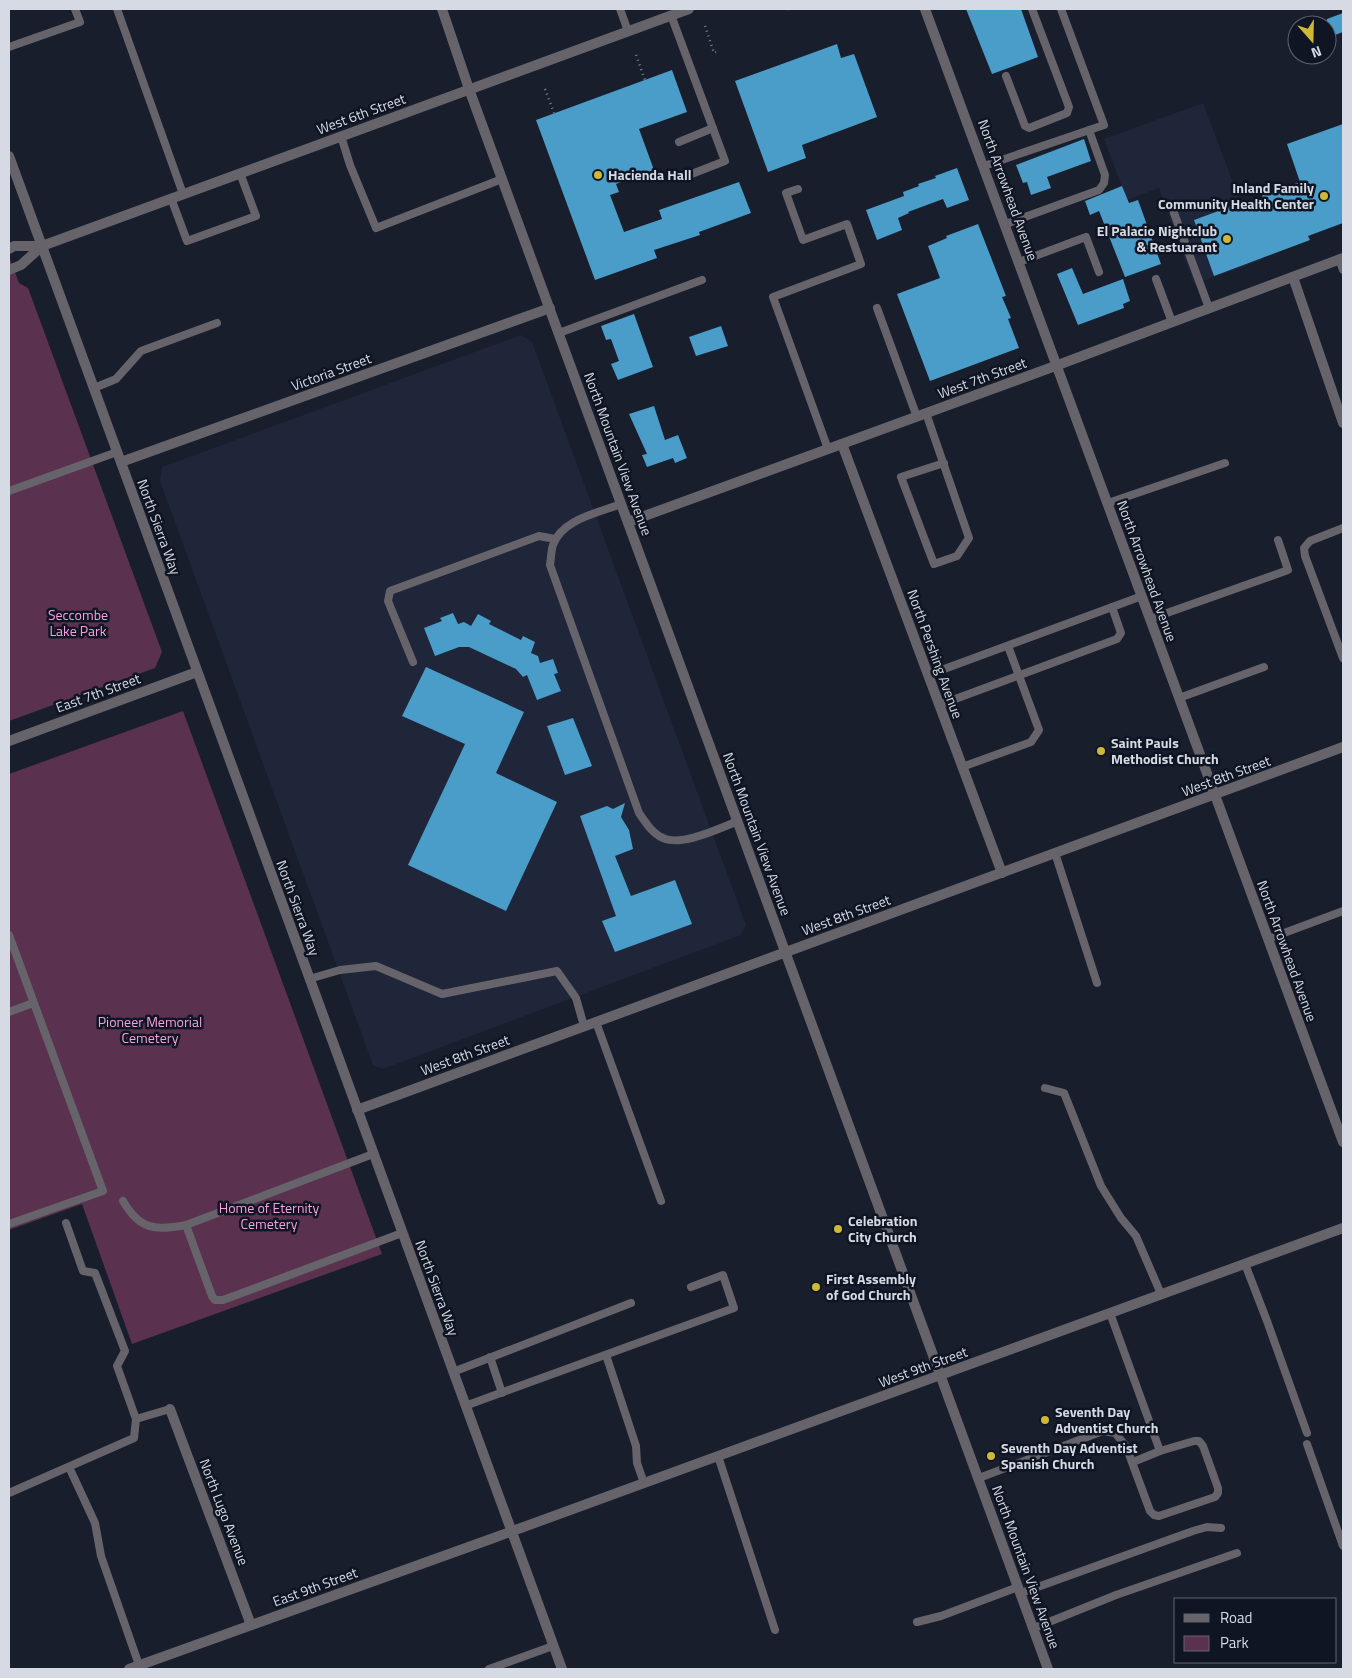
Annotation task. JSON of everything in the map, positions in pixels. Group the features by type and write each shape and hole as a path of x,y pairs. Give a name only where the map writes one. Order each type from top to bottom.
{"street":[{"name":"North Mountain View Avenue","path":"442,9 502,178 1048,1669"},
{"name":"West 6th Street","path":"42,246 689,9"},
{"name":"North Arrowhead Avenue","path":"926,9 1343,1142"},
{"name":"North Sierra Way","path":"9,156 562,1669"},
{"path":"9,248 14,246 42,246"},
{"path":"9,270 21,265 42,246"},
{"name":"West 7th Street","path":"628,522 1058,365 1341,259"},
{"path":"1293,277 1343,423"},
{"name":"Victoria Street","path":"119,457 550,308"},
{"name":"North Pershing Avenue","path":"842,444 1002,873"},
{"name":"East 7th Street","path":"9,741 197,672"},
{"name":"West 8th Street","path":"357,1110 1343,747"},
{"name":"West 9th Street","path":"511,1532 1343,1228"},
{"name":"North Lugo Avenue","path":"170,1409 251,1625"},
{"name":"East 9th Street","path":"129,1669 511,1532"}],"lane":[{"path":"9,47 80,22 75,9"},
{"path":"117,9 183,194"},
{"path":"620,9 628,31"},
{"path":"1006,76 1027,127 1029,128 1067,113 1069,107 1032,9"},
{"path":"984,166 1104,125 1061,9"},
{"path":"672,15 725,161 689,175"},
{"path":"679,142 713,128"},
{"path":"1006,224 1099,190 1104,183 1106,175 1089,130"},
{"path":"341,136 350,165 376,228 502,178"},
{"path":"171,198 187,241 256,216 240,173"},
{"path":"798,189 786,193 803,240 847,224 861,264 773,297 828,449"},
{"path":"1174,213 1209,308"},
{"path":"1020,262 1086,237 1099,272"},
{"path":"1341,259 1343,270"},
{"path":"1156,279 1172,322"},
{"path":"559,333 702,280"},
{"path":"877,308 944,463 970,538 957,556 934,564 901,477 944,463"},
{"path":"94,388 116,379 141,351 216,323"},
{"path":"9,491 119,457"},
{"path":"1108,503 1225,463"},
{"path":"622,504 572,523 561,531 552,548 550,565 639,813 649,828 663,839 688,839 738,821"},
{"path":"1343,528 1310,541 1304,548 1305,556 1343,658"},
{"path":"413,662 388,601 390,592 539,536 556,539"},
{"path":"1150,619 1288,570 1278,540"},
{"path":"928,676 1142,596"},
{"path":"939,705 1117,639 1121,633 1112,607"},
{"path":"962,767 1031,742 1039,730 1008,646"},
{"path":"1179,698 1264,668"},
{"path":"1055,853 1097,983"},
{"path":"1268,939 1343,910"},
{"path":"9,935 103,1191 9,1224"},
{"path":"309,979 340,970 376,966 442,994 557,971 576,998 584,1026"},
{"path":"9,1012 34,1003"},
{"path":"596,1022 661,1201"},
{"path":"1046,1088 1064,1093 1101,1186 1121,1218 1136,1236 1161,1294"},
{"path":"123,1201 130,1213 138,1221 153,1227 170,1228 186,1225 373,1154"},
{"path":"9,1493 134,1438 136,1419 117,1366 126,1351 95,1273 83,1271 66,1223"},
{"path":"186,1225 215,1300 223,1300 402,1233"},
{"path":"1245,1264 1268,1321 1307,1434"},
{"path":"465,1406 734,1308 723,1275 691,1287"},
{"path":"453,1372 631,1303"},
{"path":"1110,1313 1160,1451"},
{"path":"606,1355 636,1446 637,1463 644,1483"},
{"path":"490,1357 502,1393"},
{"path":"136,1419 170,1409"},
{"path":"979,1478 1103,1431 1115,1433 1126,1446 1150,1511 1154,1515 1159,1516 1215,1497 1218,1493 1218,1488 1203,1446 1199,1442 1194,1441 1160,1451 1133,1462"},
{"path":"1307,1444 1343,1546"},
{"path":"718,1456 775,1630"},
{"path":"69,1467 95,1523 101,1556 139,1665"},
{"path":"917,1622 941,1616 1194,1531 1207,1527 1221,1528"},
{"path":"1034,1628 1125,1592 1237,1552"},
{"path":"489,1669 553,1646"}],"path":[{"path":"705,26 714,53 716,52"},
{"path":"636,55 645,80"},
{"path":"545,89 554,113"}],"shaded area":[{"path":"1203,103 1262,260 1194,284 1159,188 1127,200 1104,139"},
{"path":"521,335 532,342 746,925 741,935 383,1069 373,1065 160,481 162,467"}],"green space":[{"name":"Seccombe Lake Park","path":"9,256 19,283 28,288 162,652 155,668 9,721"},
{"name":"Pioneer Memorial Cemetery","path":"183,711 382,1254 132,1344 82,1204 9,1230 9,774"}],"building":[{"path":"966,9 1021,9 1038,57 992,74"},
{"path":"1343,13 1343,32 1337,34 1337,15"},
{"path":"837,44 841,58 854,54 877,117 802,145 806,158 768,172 735,81"},
{"name":"Hacienda Hall","path":"672,70 687,112 639,129 654,170 616,184 619,192 610,195 624,232 662,219 659,210 739,182 751,213 699,232 700,235 654,250 657,258 595,280 536,120"},
{"path":"1343,124 1343,223 1308,236 1310,240 1214,276 1194,220 1240,203 1242,209 1264,201 1262,195 1300,182 1287,144"},
{"path":"1084,139 1091,161 1047,177 1051,188 1031,195 1027,182 1023,183 1016,165"},
{"path":"957,168 969,200 947,208 943,199 908,212 898,218 902,230 877,240 866,210 904,196 903,192 919,186 918,184"},
{"path":"1122,186 1129,203 1138,200 1161,264 1125,277 1099,211 1090,215 1085,201"},
{"path":"978,224 1006,296 1002,297 1011,318 1008,319 1019,348 930,381 897,294 940,278 928,246 947,238 946,236"},
{"path":"1072,268 1083,294 1123,279 1130,301 1123,304 1124,308 1078,325 1057,274"},
{"path":"634,314 653,367 618,380 611,364 619,361 611,339 606,340 601,326"},
{"path":"721,326 728,346 696,356 689,337"},
{"path":"654,406 665,440 678,435 687,458 675,463 673,458 647,467 642,455 647,454 629,414"},
{"path":"453,613 458,624 464,622 471,626 478,614 491,621 489,624 521,640 523,636 535,642 531,653 538,656 540,663 553,659 558,673 554,674 561,691 537,700 527,675 523,677 516,669 469,647 459,647 435,656 424,628 442,621 440,618"},
{"path":"426,667 524,712 496,773 557,802 506,911 408,865 465,744 402,716"},
{"path":"573,718 592,766 565,775 547,726"},
{"path":"625,803 621,817 629,830 633,849 615,856 631,896 675,880 692,924 615,952 602,921 616,916 580,816 607,806 613,809"}],"place":[{"name":"Hacienda Hall","path":"598,175"},
{"name":"Inland Family Community Health Center","path":"1324,196"},
{"name":"El Palacio Nightclub & Restuarant","path":"1227,239"},
{"name":"Saint Pauls Methodist Church","path":"1101,751"},
{"name":"Celebration City Church","path":"838,1229"},
{"name":"First Assembly of God Church","path":"816,1287"},
{"name":"Seventh Day Adventist Church","path":"1045,1420"},
{"name":"Seventh Day Adventist Spanish Church","path":"991,1456"}],"park label":[{"name":"Home of Eternity Cemetery","path":"269,1216"}]}
